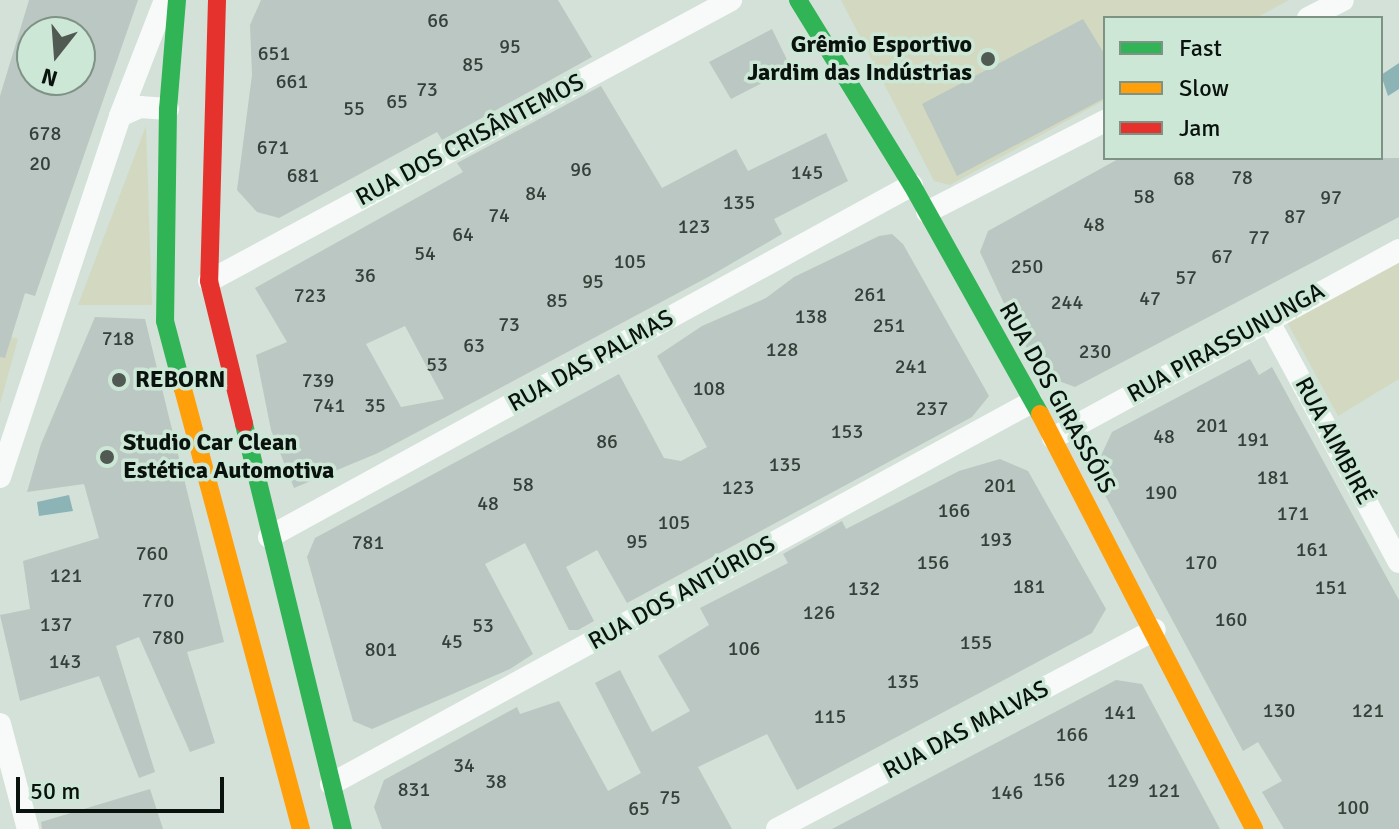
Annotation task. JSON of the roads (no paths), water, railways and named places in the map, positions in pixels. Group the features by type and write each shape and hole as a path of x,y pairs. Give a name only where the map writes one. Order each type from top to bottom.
{"main road":[{"path":"177,0 168,109 165,321 301,829"},
{"path":"217,0 209,281 269,537 343,829"},
{"name":"RUA DOS GIRASSÓIS","path":"798,0 912,185 1053,438 1155,630 1254,829"}],"street":[{"path":"0,477 120,116 165,0"},
{"name":"RUA DOS CRISÂNTEMOS","path":"209,281 731,0"},
{"path":"1312,16 1343,0"},
{"path":"120,116 140,107 168,109"},
{"path":"927,212 1103,122"},
{"name":"RUA DAS PALMAS","path":"269,537 912,185"},
{"name":"RUA PIRASSUNUNGA","path":"1053,438 1399,250"},
{"name":"RUA AIMBIRÉ","path":"1268,320 1399,562"},
{"name":"RUA DOS ANTÚRIOS","path":"331,784 1032,402"},
{"name":"RUA DAS MALVAS","path":"777,829 1155,630"},
{"path":"0,724 28,829"}],"water":[{"path":"1399,63 1399,89 1388,96 1383,81 1383,74"},
{"path":"69,495 73,511 39,516 37,502"}],"place":[{"name":"Grêmio Esportivo Jardim das Indústrias","path":"988,59"},
{"name":"REBORN","path":"119,380"},
{"name":"Studio Car Clean Estética Automotiva","path":"107,457"}]}
